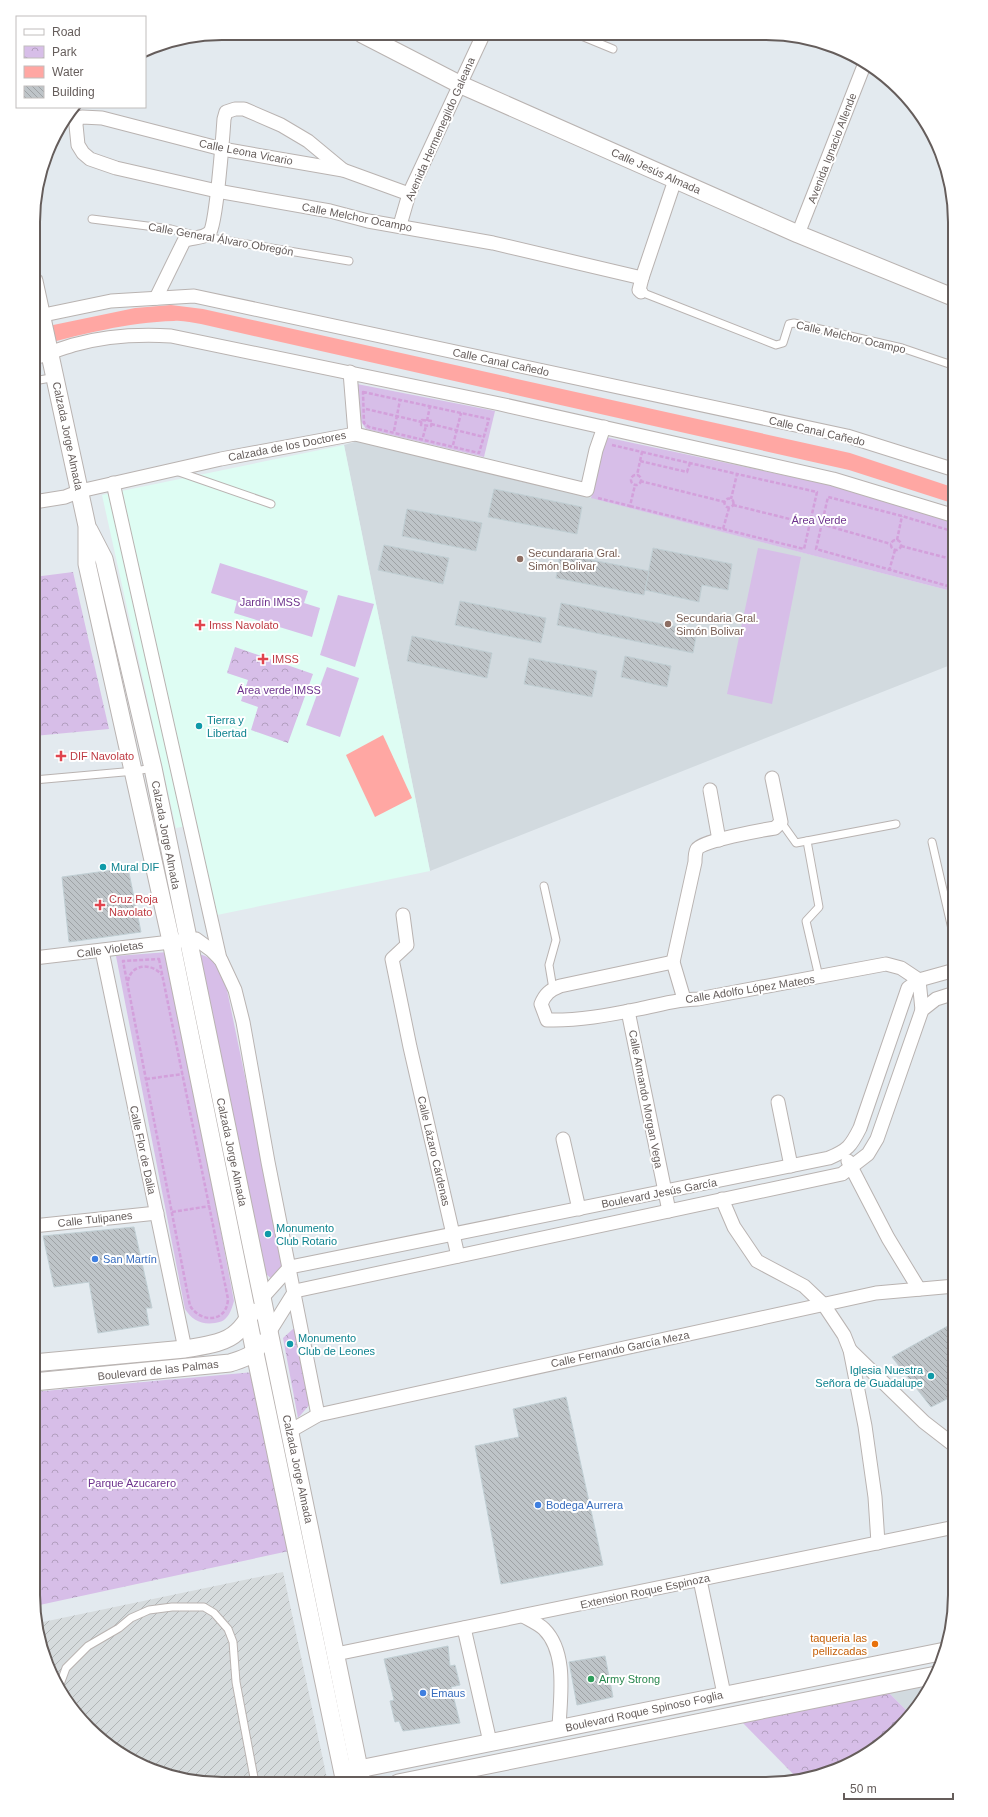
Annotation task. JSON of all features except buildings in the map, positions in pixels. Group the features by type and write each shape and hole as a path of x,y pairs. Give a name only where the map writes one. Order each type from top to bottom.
{"street":[{"name":"Calle Jesús Almada","path":"374,40 459,84 675,180 798,234 948,295"},
{"name":"Avenida Hermenegildo Galeana","path":"400,225 409,194 481,40"},
{"name":"Avenida Ignacio Allende","path":"798,234 863,68"},
{"path":"156,298 184,241 207,234 212,228 226,112 235,109 256,114 308,141 343,170"},
{"name":"Calle Melchor Ocampo","path":"82,117 77,119 76,125 78,145 83,153 90,159 110,166 217,191 330,211 368,221 400,225 493,243 642,278"},
{"name":"Calle Leona Vicario","path":"82,117 102,118 222,149 343,170 409,194"},
{"name":"Calle Melchor Ocampo","path":"641,292 639,290 642,278 675,180"},
{"name":"Calle Canal Cañedo","path":"40,317 111,301 194,296 847,436 948,468"},
{"name":"Calzada Jorge Almada","path":"40,317 56,376 87,526 88,564 135,771 179,940 263,1297 290,1431 302,1535 352,1777"},
{"path":"40,355 50,350 105,339 140,334 171,336 350,372 604,427 833,479 948,514"},
{"path":"350,372 355,434"},
{"path":"591,494 596,450 604,427"},
{"name":"Calzada de los Doctores","path":"40,501 65,497 80,491 172,470 355,434 591,494"},
{"path":"112,483 221,960 236,990 268,1162 295,1291 318,1414"},
{"name":"Calzada Jorge Almada","path":"87,526 104,560 153,768 179,940 248,1318 255,1353 302,1535 336,1654 352,1777"},
{"path":"684,999 673,962 695,862 696,850 700,846 719,840 754,831 775,828 781,822 772,778"},
{"path":"710,790 719,840"},
{"name":"Calle Lázaro Cárdenas","path":"403,916 408,945 392,959 410,1047 458,1256"},
{"path":"179,940 196,939 211,950 221,960"},
{"name":"Calle Violetas","path":"40,957 102,951 179,940"},
{"name":"Calle Flor de Dalia","path":"102,951 185,1349"},
{"path":"554,989 560,986 673,962"},
{"name":"Calle Adolfo López Mateos","path":"554,989 544,997 541,1004 547,1020 565,1021 628,1011 684,999 698,999 886,964 901,968 919,980"},
{"path":"922,1010 919,980 948,972"},
{"name":"Boulevard Jesús García","path":"290,1267 791,1166 829,1158 843,1152 853,1142 860,1128 908,988 919,980"},
{"path":"922,1010 936,999 948,995"},
{"name":"Boulevard Jesús García","path":"295,1291 842,1174 868,1154 877,1139 922,1010"},
{"name":"Calle Armando Morgan Vega","path":"628,1011 669,1211"},
{"path":"778,1102 791,1166"},
{"path":"563,1139 579,1209"},
{"path":"843,1152 888,1238 919,1290"},
{"path":"722,1199 734,1227 757,1261 804,1286 824,1305 844,1335 850,1350 865,1426 875,1497 878,1543"},
{"name":"Calle Tulipanes","path":"40,1225 157,1213"},
{"path":"263,1297 290,1267"},
{"name":"Calle Fernando García Meza","path":"290,1431 318,1414 876,1293 948,1287"},
{"path":"255,1353 295,1291"},
{"name":"Boulevard de las Palmas","path":"40,1362 185,1349 222,1340 236,1333 263,1297"},
{"path":"850,1350 924,1422 948,1441"},
{"name":"Boulevard de las Palmas","path":"40,1381 230,1363 255,1353"},
{"name":"Extension Roque Espinoza","path":"336,1654 948,1528"},
{"path":"700,1580 724,1694"},
{"path":"523,1616 545,1630 559,1654 561,1680 559,1728"},
{"path":"464,1628 490,1742"},
{"name":"Boulevard Roque Spinoso Foglia","path":"352,1777 490,1742 939,1651"},
{"name":"Boulevard Roque Spinoso Foglia","path":"428,1777 929,1676"}],"lane":[{"path":"591,40 613,49"},
{"name":"Calle General Álvaro Obregón","path":"92,219 171,230 349,260"},
{"name":"Calle Melchor Ocampo","path":"641,292 776,345 783,343 789,324 794,323 902,348 948,364"},
{"path":"40,380 56,376"},
{"path":"172,470 271,504"},
{"path":"40,779 153,768"},
{"path":"781,822 796,843 896,824"},
{"path":"807,841 819,907 806,921 819,977"},
{"path":"932,842 948,912"},
{"path":"544,886 556,940 549,965 554,989"},
{"path":"61,1680 66,1668 88,1646 119,1628 131,1618 149,1610 172,1607 204,1607 214,1613 228,1629 233,1642 236,1682 253,1777"}],"path":[{"path":"363,392 400,400 489,419 479,453 394,433 366,425 364,423 363,392"},
{"path":"394,433 400,400"},
{"path":"427,421 430,406"},
{"path":"363,408 422,422 422,420 432,421 431,424"},
{"path":"452,446 461,413"},
{"path":"422,422 421,425 431,426 431,424 484,437"},
{"path":"423,440 426,426"},
{"path":"591,494 630,506 804,549 818,492 608,444"},
{"path":"642,452 637,475 640,481 725,502 726,500 731,499"},
{"path":"640,461 687,472 690,463"},
{"path":"733,505 734,502 731,499 737,474"},
{"path":"635,485 631,482 631,479 633,476 637,475"},
{"path":"630,506 635,485 640,481"},
{"path":"948,530 902,516 828,497 816,549 889,571 948,586"},
{"path":"723,529 728,508 726,507 725,502"},
{"path":"728,508 733,505 810,524"},
{"path":"892,544 893,541 897,540 902,516"},
{"path":"821,524 892,544"},
{"path":"897,540 900,542 901,546"},
{"path":"892,544 892,547 895,550"},
{"path":"889,571 895,550 901,546 948,558"},
{"path":"159,958 163,978 228,1299 228,1306 224,1313 218,1317 202,1318 195,1314 190,1306 123,961 159,958"},
{"path":"127,984 130,973 142,966 153,967 163,978"},
{"path":"146,1079 183,1074"},
{"path":"172,1212 210,1206"}],"shaded area":[{"name":"Secundaria Gral. Simón Bolivar","path":"365,439 948,590 948,666 430,871 344,445"},
{"name":"IMSS","path":"344,445 430,871 217,915 197,824 176,828 102,495"},
{"path":"283,1572 327,1777 210,1777 175,1771 152,1763 131,1753 93,1724 64,1686 50,1654 43,1631 42,1622"},
{"path":"924,1686 906,1710 888,1692"}],"green space":[{"path":"357,384 495,411 484,457 366,429 360,420"},
{"name":"Área Verde","path":"605,437 830,485 948,521 948,590 591,498"},
{"path":"758,548 801,557 772,704 727,694"},
{"name":"Jardín IMSS","path":"220,563 308,591 304,603 320,608 312,637 234,613 237,601 211,593"},
{"path":"73,572 109,729 40,735 40,576"},
{"path":"338,595 374,604 355,667 320,655"},
{"name":"Área verde IMSS","path":"235,647 313,674 288,743 251,730 258,707 241,701 248,680 227,673"},
{"path":"327,667 359,678 340,737 306,725"},
{"path":"168,952 234,1301 226,1318 215,1323 197,1321 185,1309 116,956"},
{"path":"194,954 207,957 212,961 219,971 227,990 281,1250 282,1269 273,1280 266,1274"},
{"path":"295,1329 311,1403 298,1418 283,1338"},
{"name":"Parque Azucarero","path":"254,1372 289,1551 40,1605 40,1391"},
{"path":"888,1692 906,1710 886,1732 857,1753 825,1767 802,1774 794,1775 741,1721"}],"water":[{"path":"171,305 203,309 850,453 948,486 948,502 849,470 184,321 139,324 86,334 40,346 40,328 135,308"},
{"path":"383,735 412,798 375,817 346,755"}],"place":[{"name":"Secundararia Gral. Simón Bolivar","path":"520,559"},
{"name":"Secundaria Gral. Simón Bolivar","path":"668,624"},
{"name":"Imss Navolato","path":"200,625"},
{"name":"IMSS","path":"263,659"},
{"name":"Tierra y Libertad","path":"199,726"},
{"name":"DIF Navolato","path":"61,756"},
{"name":"Mural DIF","path":"103,867"},
{"name":"Cruz Roja Navolato","path":"100,905"},
{"name":"Monumento Club Rotario","path":"268,1234"},
{"name":"San Martín","path":"95,1259"},
{"name":"Monumento Club de Leones","path":"290,1344"},
{"name":"Iglesia Nuestra Señora de Guadalupe","path":"931,1376"},
{"name":"Bodega Aurrera","path":"538,1505"},
{"name":"taqueria las pellizcadas","path":"875,1644"},
{"name":"Army Strong","path":"591,1679"},
{"name":"Emaus","path":"423,1693"}]}
